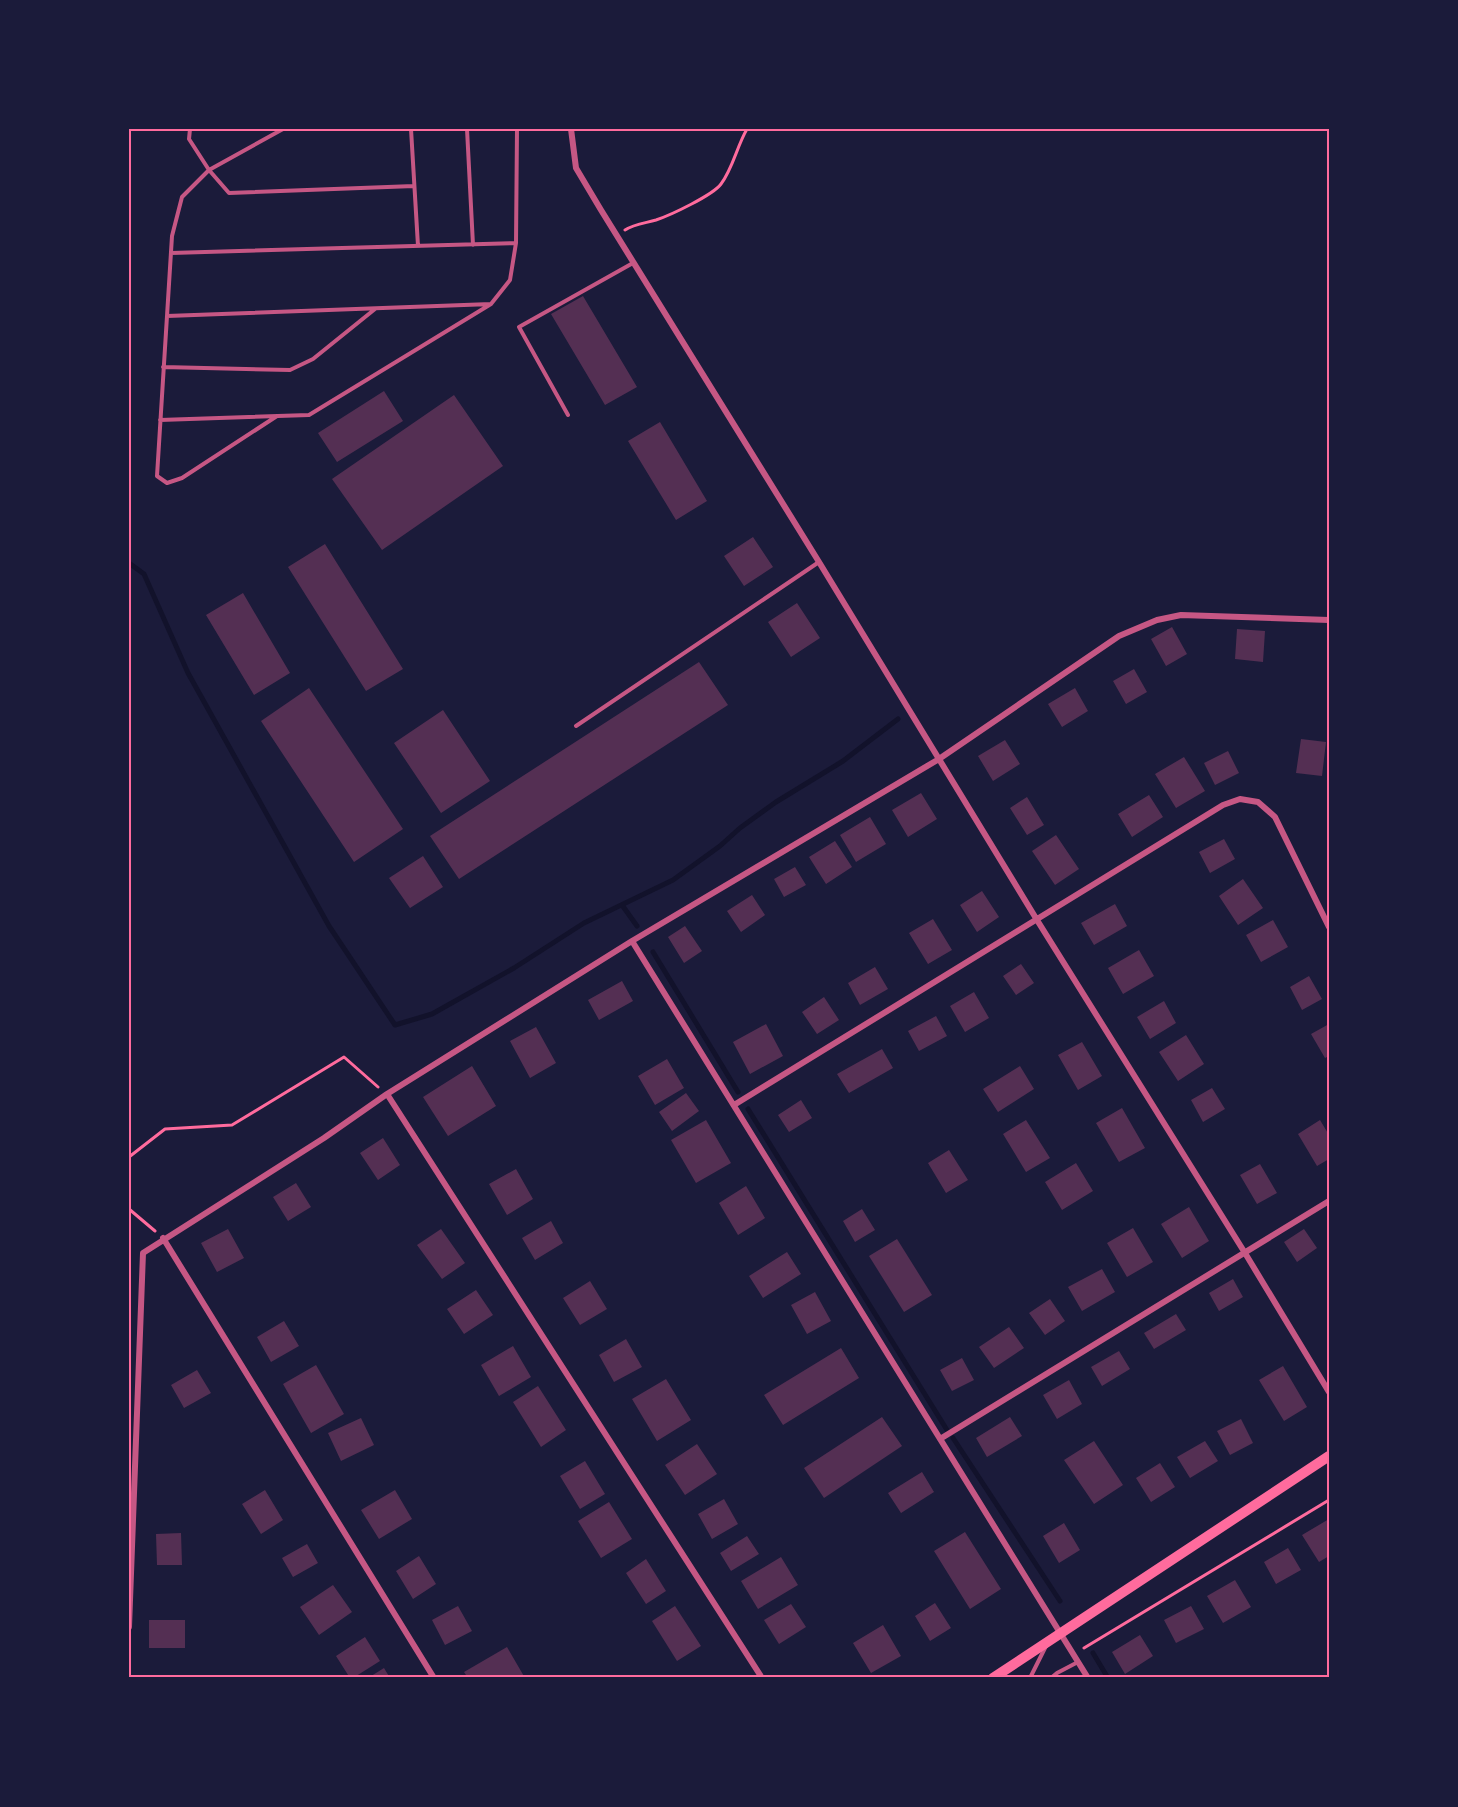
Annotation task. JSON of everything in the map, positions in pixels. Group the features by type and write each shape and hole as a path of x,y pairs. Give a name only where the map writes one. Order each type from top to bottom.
{"main road":[{"path":"993,1678 1329,1456"}],"street":[{"path":"571,129 576,168 616,236 1329,1392"},
{"path":"129,1627 143,1253 163,1238 324,1138 387,1094 632,941 939,759 1119,636 1157,620 1181,615 1329,620"},
{"path":"734,1105 1223,805 1240,799 1258,802 1275,817 1329,927"},
{"path":"632,941 1088,1678"},
{"path":"387,1094 762,1678"},
{"path":"940,1439 1329,1201"},
{"path":"163,1238 434,1678"}],"lane":[{"path":"190,129 189,139 209,170 229,193 414,186"},
{"path":"276,416 182,478 167,483 157,476 172,236 182,197 209,170 284,129"},
{"path":"411,129 418,246"},
{"path":"467,129 473,245"},
{"path":"160,420 309,415 491,304 510,280 516,243 517,129"},
{"path":"171,253 516,243"},
{"path":"568,415 519,327 633,263"},
{"path":"167,316 491,304"},
{"path":"163,367 291,370 313,359 376,308"},
{"path":"576,726 819,562"},
{"path":"1030,1678 1048,1642"},
{"path":"1051,1678 1078,1662"}],"path":[{"path":"616,236 630,226 659,219 716,190 727,175 747,129"},
{"path":"129,1157 165,1129 232,1125 344,1057 387,1094"},
{"path":"129,1209 163,1238"},
{"path":"1073,1655 1329,1500"}],"building":[{"path":"583,296 637,387 605,405 551,314"},
{"path":"384,391 403,421 337,462 318,433"},
{"path":"454,395 503,466 382,550 332,479"},
{"path":"660,422 707,501 676,520 628,441"},
{"path":"753,537 773,567 744,586 724,556"},
{"path":"325,544 403,669 366,691 288,567"},
{"path":"243,593 290,673 254,695 206,615"},
{"path":"797,603 820,638 791,657 768,622"},
{"path":"1172,627 1187,654 1166,666 1151,639"},
{"path":"1237,629 1265,631 1263,662 1235,659"},
{"path":"699,662 728,705 459,879 430,836"},
{"path":"1134,669 1147,692 1126,704 1113,681"},
{"path":"309,688 403,829 354,862 261,721"},
{"path":"1075,688 1088,711 1062,727 1048,704"},
{"path":"443,710 490,781 441,813 394,743"},
{"path":"1301,739 1326,742 1322,776 1296,773"},
{"path":"1005,740 1020,764 993,781 978,756"},
{"path":"1228,751 1239,773 1215,785 1204,763"},
{"path":"1184,757 1205,791 1176,808 1155,774"},
{"path":"921,793 937,819 908,837 892,810"},
{"path":"1149,795 1163,817 1132,837 1118,814"},
{"path":"1027,797 1044,825 1027,835 1010,808"},
{"path":"870,817 886,844 856,862 840,835"},
{"path":"1056,835 1079,869 1055,885 1032,851"},
{"path":"1224,839 1235,859 1210,873 1199,852"},
{"path":"835,841 852,867 826,884 809,857"},
{"path":"423,856 443,887 410,908 389,878"},
{"path":"795,867 806,885 784,897 774,879"},
{"path":"1243,879 1263,908 1238,925 1219,896"},
{"path":"982,891 999,917 977,932 960,905"},
{"path":"752,895 765,915 741,932 727,911"},
{"path":"1115,904 1127,926 1094,945 1081,923"},
{"path":"933,919 952,950 928,964 909,933"},
{"path":"1273,920 1288,947 1261,962 1246,935"},
{"path":"685,926 702,951 684,963 668,937"},
{"path":"1139,950 1154,976 1123,994 1108,968"},
{"path":"1021,964 1034,983 1016,995 1003,976"},
{"path":"875,967 888,989 860,1005 848,983"},
{"path":"1309,976 1322,999 1302,1010 1290,987"},
{"path":"622,981 633,1001 599,1020 588,1000"},
{"path":"974,992 989,1018 965,1032 950,1006"},
{"path":"824,997 839,1020 817,1034 802,1012"},
{"path":"1164,1001 1176,1023 1150,1039 1137,1017"},
{"path":"936,1016 947,1036 919,1051 908,1031"},
{"path":"766,1024 783,1056 750,1074 733,1042"},
{"path":"1329,1024 1329,1056 1325,1058 1311,1034"},
{"path":"536,1027 556,1063 530,1078 510,1041"},
{"path":"1186,1035 1204,1064 1178,1081 1159,1052"},
{"path":"1082,1042 1102,1076 1078,1090 1058,1055"},
{"path":"882,1049 893,1068 849,1093 837,1074"},
{"path":"667,1059 684,1088 655,1105 638,1076"},
{"path":"472,1066 496,1106 448,1136 423,1097"},
{"path":"1020,1066 1034,1089 998,1112 983,1089"},
{"path":"1212,1088 1225,1109 1203,1122 1191,1100"},
{"path":"686,1093 699,1111 672,1131 659,1112"},
{"path":"801,1100 812,1118 789,1132 778,1115"},
{"path":"1122,1108 1145,1148 1119,1162 1096,1123"},
{"path":"706,1120 731,1163 696,1183 671,1140"},
{"path":"1026,1120 1050,1158 1026,1172 1003,1134"},
{"path":"1320,1120 1329,1135 1329,1159 1317,1166 1298,1134"},
{"path":"383,1138 400,1165 378,1180 360,1153"},
{"path":"949,1150 968,1180 946,1193 928,1163"},
{"path":"1076,1163 1093,1191 1062,1210 1045,1182"},
{"path":"1260,1164 1277,1193 1257,1204 1240,1175"},
{"path":"516,1169 533,1199 507,1215 489,1184"},
{"path":"296,1183 311,1207 288,1221 273,1197"},
{"path":"746,1186 765,1218 738,1235 719,1203"},
{"path":"1189,1207 1209,1241 1182,1258 1161,1224"},
{"path":"862,1209 875,1230 855,1242 843,1221"},
{"path":"551,1221 563,1243 535,1260 522,1238"},
{"path":"1133,1228 1153,1262 1127,1277 1107,1243"},
{"path":"228,1229 244,1258 217,1272 201,1243"},
{"path":"441,1229 465,1263 442,1279 417,1245"},
{"path":"1304,1229 1317,1248 1297,1262 1284,1242"},
{"path":"897,1239 932,1295 904,1312 869,1256"},
{"path":"787,1252 801,1274 763,1298 749,1276"},
{"path":"1102,1269 1115,1292 1082,1311 1068,1287"},
{"path":"1233,1279 1243,1297 1219,1311 1209,1293"},
{"path":"590,1281 607,1309 580,1325 563,1298"},
{"path":"476,1290 493,1315 464,1334 447,1309"},
{"path":"815,1292 831,1321 807,1334 791,1305"},
{"path":"1050,1299 1065,1321 1045,1335 1029,1313"},
{"path":"1176,1314 1186,1330 1154,1349 1144,1333"},
{"path":"284,1321 299,1346 271,1362 257,1337"},
{"path":"1009,1327 1024,1348 994,1368 979,1347"},
{"path":"626,1339 642,1367 614,1382 599,1355"},
{"path":"513,1346 531,1377 499,1396 481,1365"},
{"path":"841,1348 859,1378 783,1425 764,1395"},
{"path":"1119,1351 1130,1369 1102,1386 1091,1367"},
{"path":"962,1358 974,1380 952,1391 940,1370"},
{"path":"316,1365 344,1414 311,1433 283,1384"},
{"path":"1283,1366 1307,1407 1284,1421 1259,1380"},
{"path":"197,1370 211,1393 184,1408 171,1385"},
{"path":"666,1379 691,1420 657,1441 632,1399"},
{"path":"1069,1380 1082,1404 1057,1419 1043,1395"},
{"path":"538,1386 566,1430 541,1447 513,1402"},
{"path":"882,1417 902,1446 824,1498 804,1468"},
{"path":"1010,1417 1022,1436 987,1457 976,1438"},
{"path":"361,1418 374,1445 341,1461 328,1433"},
{"path":"1241,1419 1253,1443 1230,1455 1217,1431"},
{"path":"1094,1441 1123,1485 1094,1504 1064,1460"},
{"path":"1205,1441 1218,1461 1190,1478 1177,1457"},
{"path":"697,1444 717,1474 685,1495 665,1465"},
{"path":"585,1461 605,1494 580,1509 560,1476"},
{"path":"1160,1463 1175,1487 1151,1502 1136,1478"},
{"path":"922,1472 934,1492 901,1513 888,1493"},
{"path":"265,1490 283,1520 261,1534 242,1504"},
{"path":"395,1490 412,1519 379,1539 361,1510"},
{"path":"724,1499 738,1524 712,1539 698,1514"},
{"path":"609,1502 632,1539 601,1558 578,1521"},
{"path":"1329,1519 1329,1556 1319,1562 1302,1535"},
{"path":"1064,1523 1080,1550 1059,1563 1043,1536"},
{"path":"965,1532 1001,1589 970,1609 934,1551"},
{"path":"181,1533 182,1565 157,1565 156,1534"},
{"path":"747,1536 759,1554 731,1571 720,1553"},
{"path":"307,1544 318,1563 293,1577 282,1558"},
{"path":"1288,1548 1301,1570 1276,1584 1264,1562"},
{"path":"419,1556 436,1584 413,1599 396,1571"},
{"path":"781,1557 798,1585 758,1609 741,1581"},
{"path":"646,1559 666,1591 646,1604 626,1573"},
{"path":"1235,1580 1251,1607 1223,1623 1207,1596"},
{"path":"333,1585 352,1612 319,1635 300,1607"},
{"path":"935,1603 951,1628 930,1641 915,1616"},
{"path":"791,1604 806,1627 779,1644 764,1620"},
{"path":"458,1606 472,1631 445,1645 432,1620"},
{"path":"675,1606 701,1646 677,1661 652,1621"},
{"path":"1191,1606 1204,1629 1176,1643 1164,1620"},
{"path":"149,1620 185,1620 185,1648 149,1648"},
{"path":"883,1625 901,1656 871,1673 853,1643"},
{"path":"1140,1635 1153,1656 1125,1674 1112,1652"},
{"path":"365,1637 380,1661 350,1678 336,1656"},
{"path":"507,1647 525,1678 468,1678 464,1672"},
{"path":"384,1668 390,1678 368,1678"}],"waterway":[{"path":"129,563 144,574 188,673 329,926 395,1025 432,1014 514,968 584,923 673,880 776,802 843,761 898,719"},
{"path":"622,905 637,926"},
{"path":"653,952 738,1092"},
{"path":"748,1109 947,1430"},
{"path":"953,1438 1060,1601"},
{"path":"1093,1653 1108,1678"}]}
